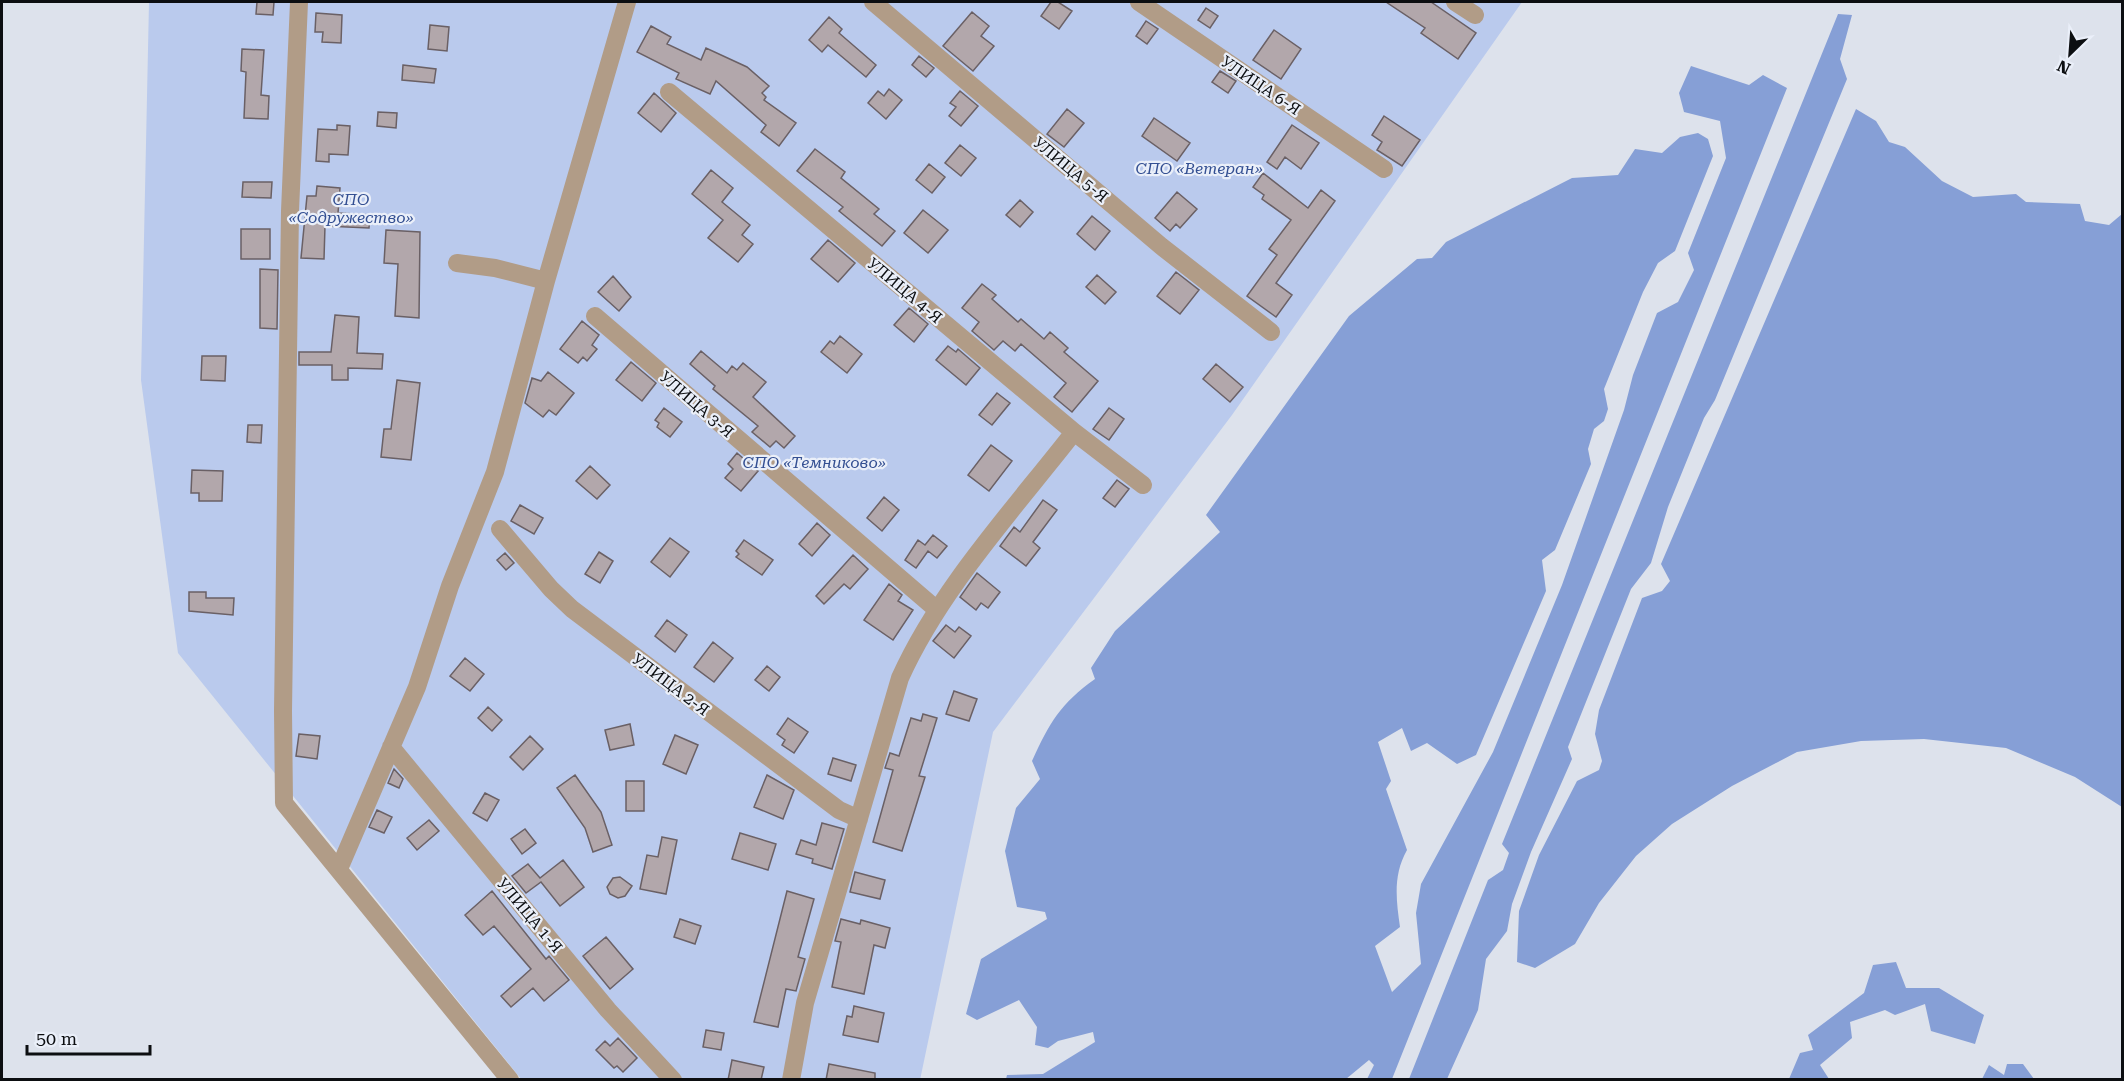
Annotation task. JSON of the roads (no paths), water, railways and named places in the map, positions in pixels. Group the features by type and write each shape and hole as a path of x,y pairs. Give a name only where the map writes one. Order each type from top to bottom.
{"street":[{"path":"299,2 293,102 290,222 283,711 284,803 510,1080"},
{"path":"339,869 417,687 450,586 495,472 546,281 627,2"},
{"name":"УЛИЦА 5-Я","path":"873,2 1161,246 1271,332"},
{"name":"УЛИЦА 6-Я","path":"1139,2 1384,169"},
{"path":"1455,2 1475,15"},
{"name":"УЛИЦА 4-Я","path":"669,92 1074,432 1143,485"},
{"path":"457,263 495,268 546,281"},
{"name":"УЛИЦА 3-Я","path":"595,316 936,609"},
{"path":"791,1080 805,1003 900,678 914,647 936,609 1074,432"},
{"name":"УЛИЦА 2-Я","path":"500,529 551,589 572,609 839,810 859,819"},
{"name":"УЛИЦА 1-Я","path":"391,747 608,1010 673,1080"}],"park label":[{"name":"СПО «Ветеран»","path":"1199,168"},
{"name":"СПО «Содружество»","path":"351,208"},
{"name":"СПО «Темниково»","path":"814,462"}]}
